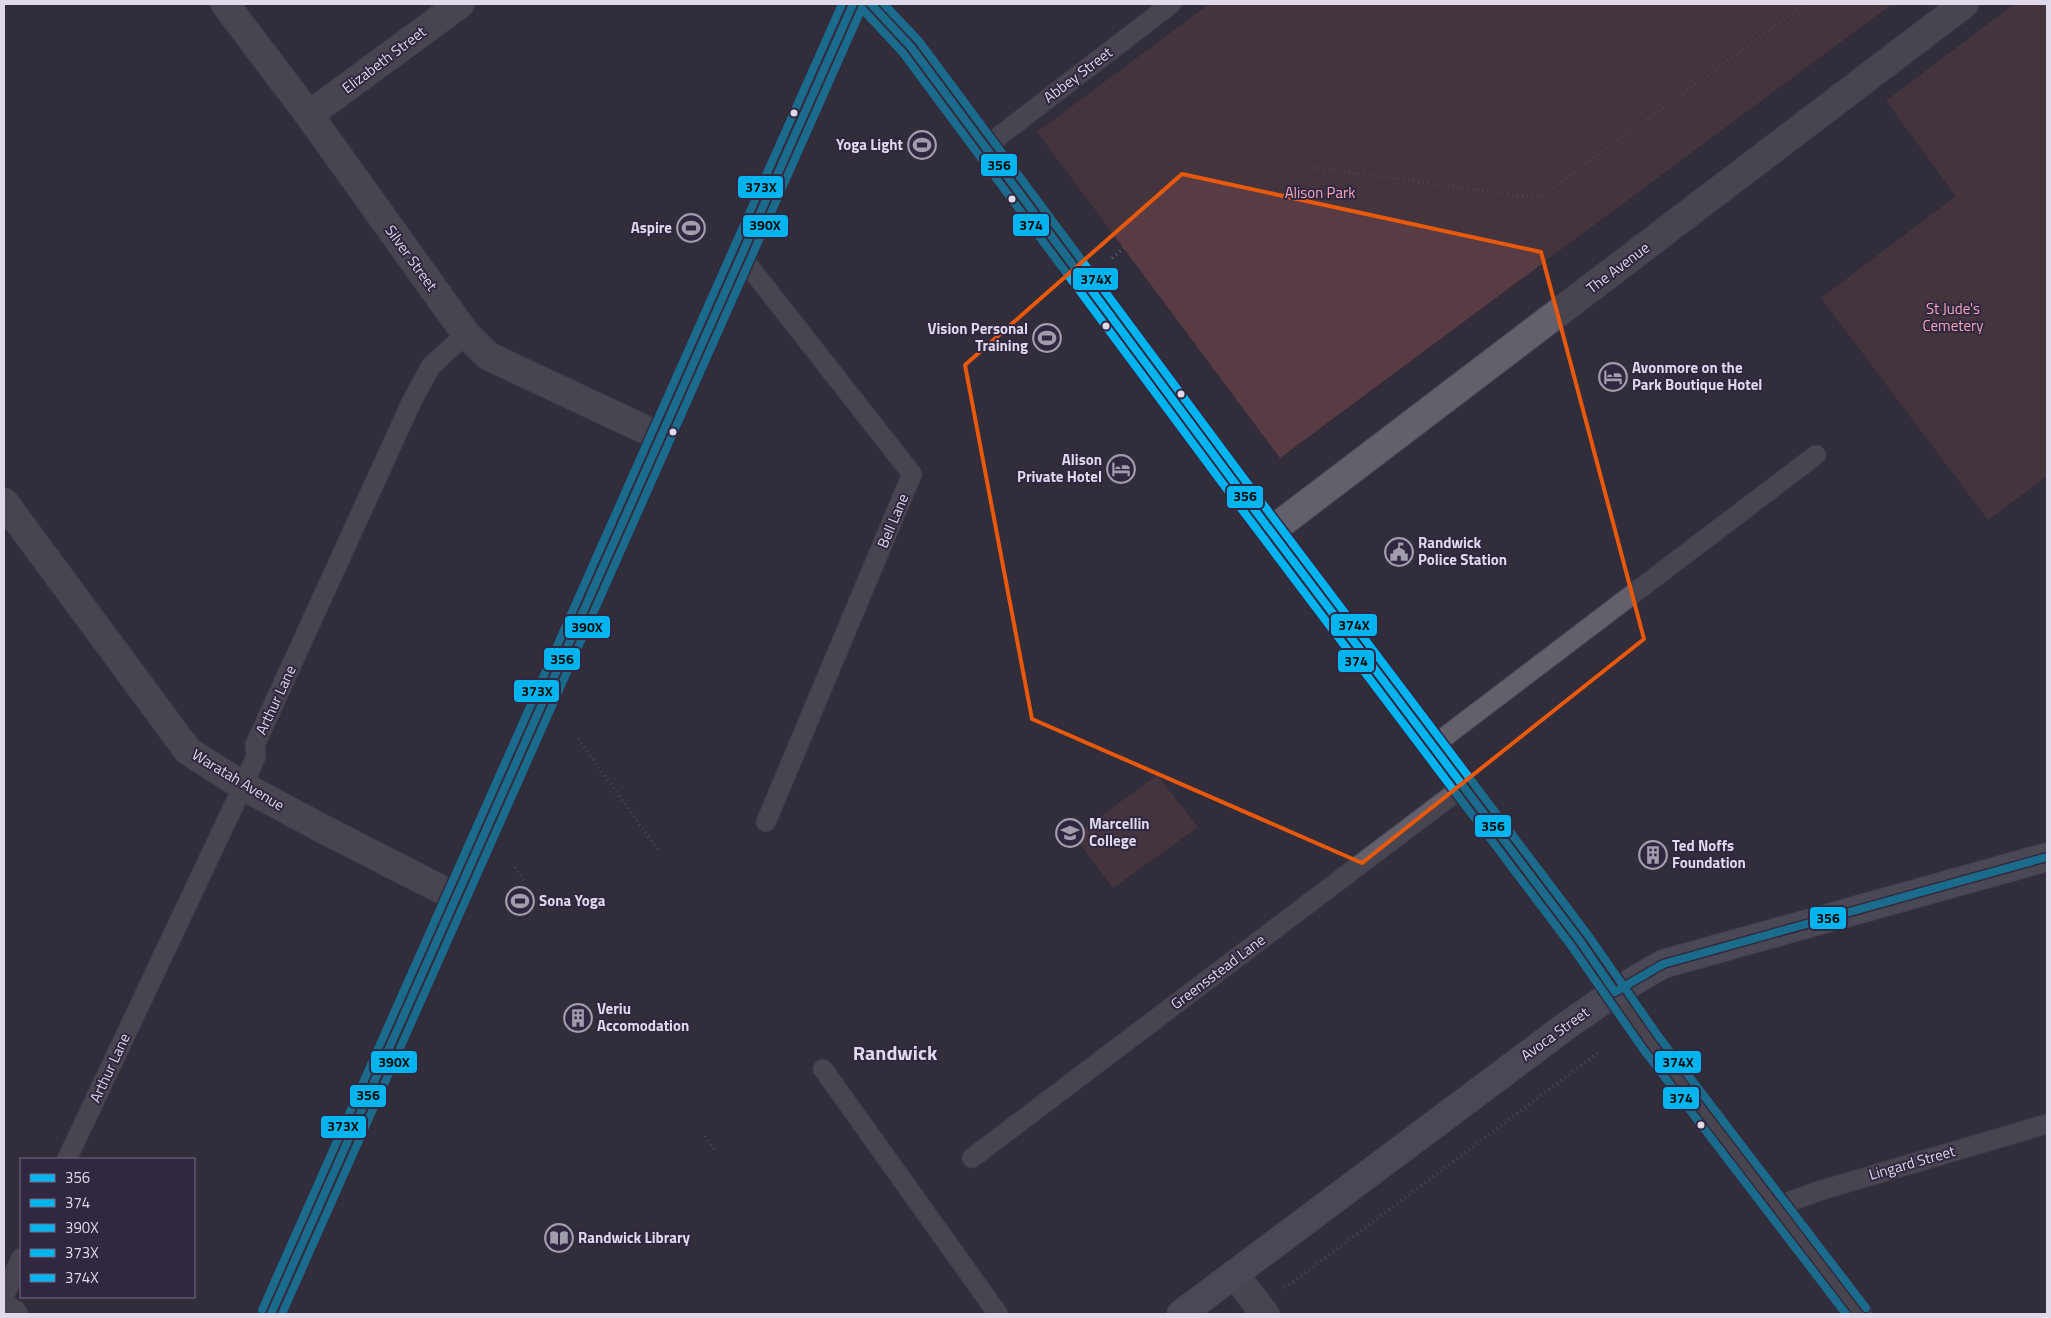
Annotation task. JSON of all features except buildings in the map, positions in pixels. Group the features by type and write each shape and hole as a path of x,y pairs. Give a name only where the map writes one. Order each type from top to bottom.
{"main road":[{"path":"871,4 911,47 1271,531 1434,745 1580,941 1615,992"},
{"name":"Avoca Street","path":"1181,1314 1558,1032 1615,992 1664,964 2047,857"}],"street":[{"name":"Silver Street","path":"225,4 309,116 466,334 488,356 661,436"},
{"name":"Elizabeth Street","path":"309,116 460,4"},
{"path":"271,1314 853,4"},
{"name":"The Avenue","path":"1271,531 1964,4"},
{"name":"Waratah Avenue","path":"4,502 188,751 243,786 456,897"},
{"path":"1615,992 1651,1043 1858,1314"},
{"path":"1234,1274 1262,1311"},
{"path":"4,1309 13,1314"}],"lane":[{"name":"Abbey Street","path":"984,147 1172,4"},
{"name":"Bell Lane","path":"741,256 912,474 766,822"},
{"name":"Arthur Lane","path":"68,1158 243,786 256,756 255,745 411,403 431,366 466,334"},
{"path":"1434,745 1816,455"},
{"name":"Greensstead Lane","path":"972,1158 1464,786"},
{"path":"823,1069 998,1314"},
{"name":"Lingard Street","path":"1777,1206 1822,1190 2047,1124"},
{"path":"4,1296 20,1260"}],"path":[{"path":"1309,167 1539,198 1805,4"},
{"path":"1112,258 1124,248"},
{"path":"578,739 659,851"},
{"path":"515,868 525,883"},
{"path":"1262,1311 1599,1052"},
{"path":"705,1136 716,1150"}],"highlighted area":[{"path":"1182,174 1541,252 1644,639 1362,863 1032,719 965,365"}],"green space":[{"name":"Alison Park","path":"1209,4 1892,4 1280,458 1037,132"},
{"name":"St Jude's Cemetery","path":"2014,4 2047,4 2047,476 1988,520 1821,298 1956,196 1886,101"},
{"path":"1157,775 1198,827 1113,888 1074,836"}],"transit line":[{"name":"373X","path":"262,1310 842,4"},
{"name":"356","path":"271,1314 853,4"},
{"name":"356","path":"871,4 911,47 1251,505 1580,941 1615,992"},
{"name":"374X","path":"884,4 919,41 1259,499 1588,935 1659,1037 1866,1308"},
{"name":"390X","path":"282,1314 862,8"},
{"name":"374","path":"864,11 903,53 1243,511 1572,947 1643,1049 1846,1314"},
{"name":"356","path":"1615,992 1663,964 2047,857"}],"place":[{"name":"Yoga Light","path":"922,145"},
{"name":"Aspire","path":"691,228"},
{"name":"Vision Personal Training","path":"1047,338"},
{"name":"Avonmore on the Park Boutique Hotel","path":"1613,377"},
{"name":"Alison Private Hotel","path":"1121,469"},
{"name":"Randwick Police Station","path":"1399,552"},
{"name":"Marcellin College","path":"1070,833"},
{"name":"Ted Noffs Foundation","path":"1653,855"},
{"name":"Sona Yoga","path":"520,901"},
{"name":"Veriu Accomodation","path":"578,1018"},
{"name":"Randwick Library","path":"559,1238"}],"district":[{"name":"Randwick","path":"895,1053"}]}
